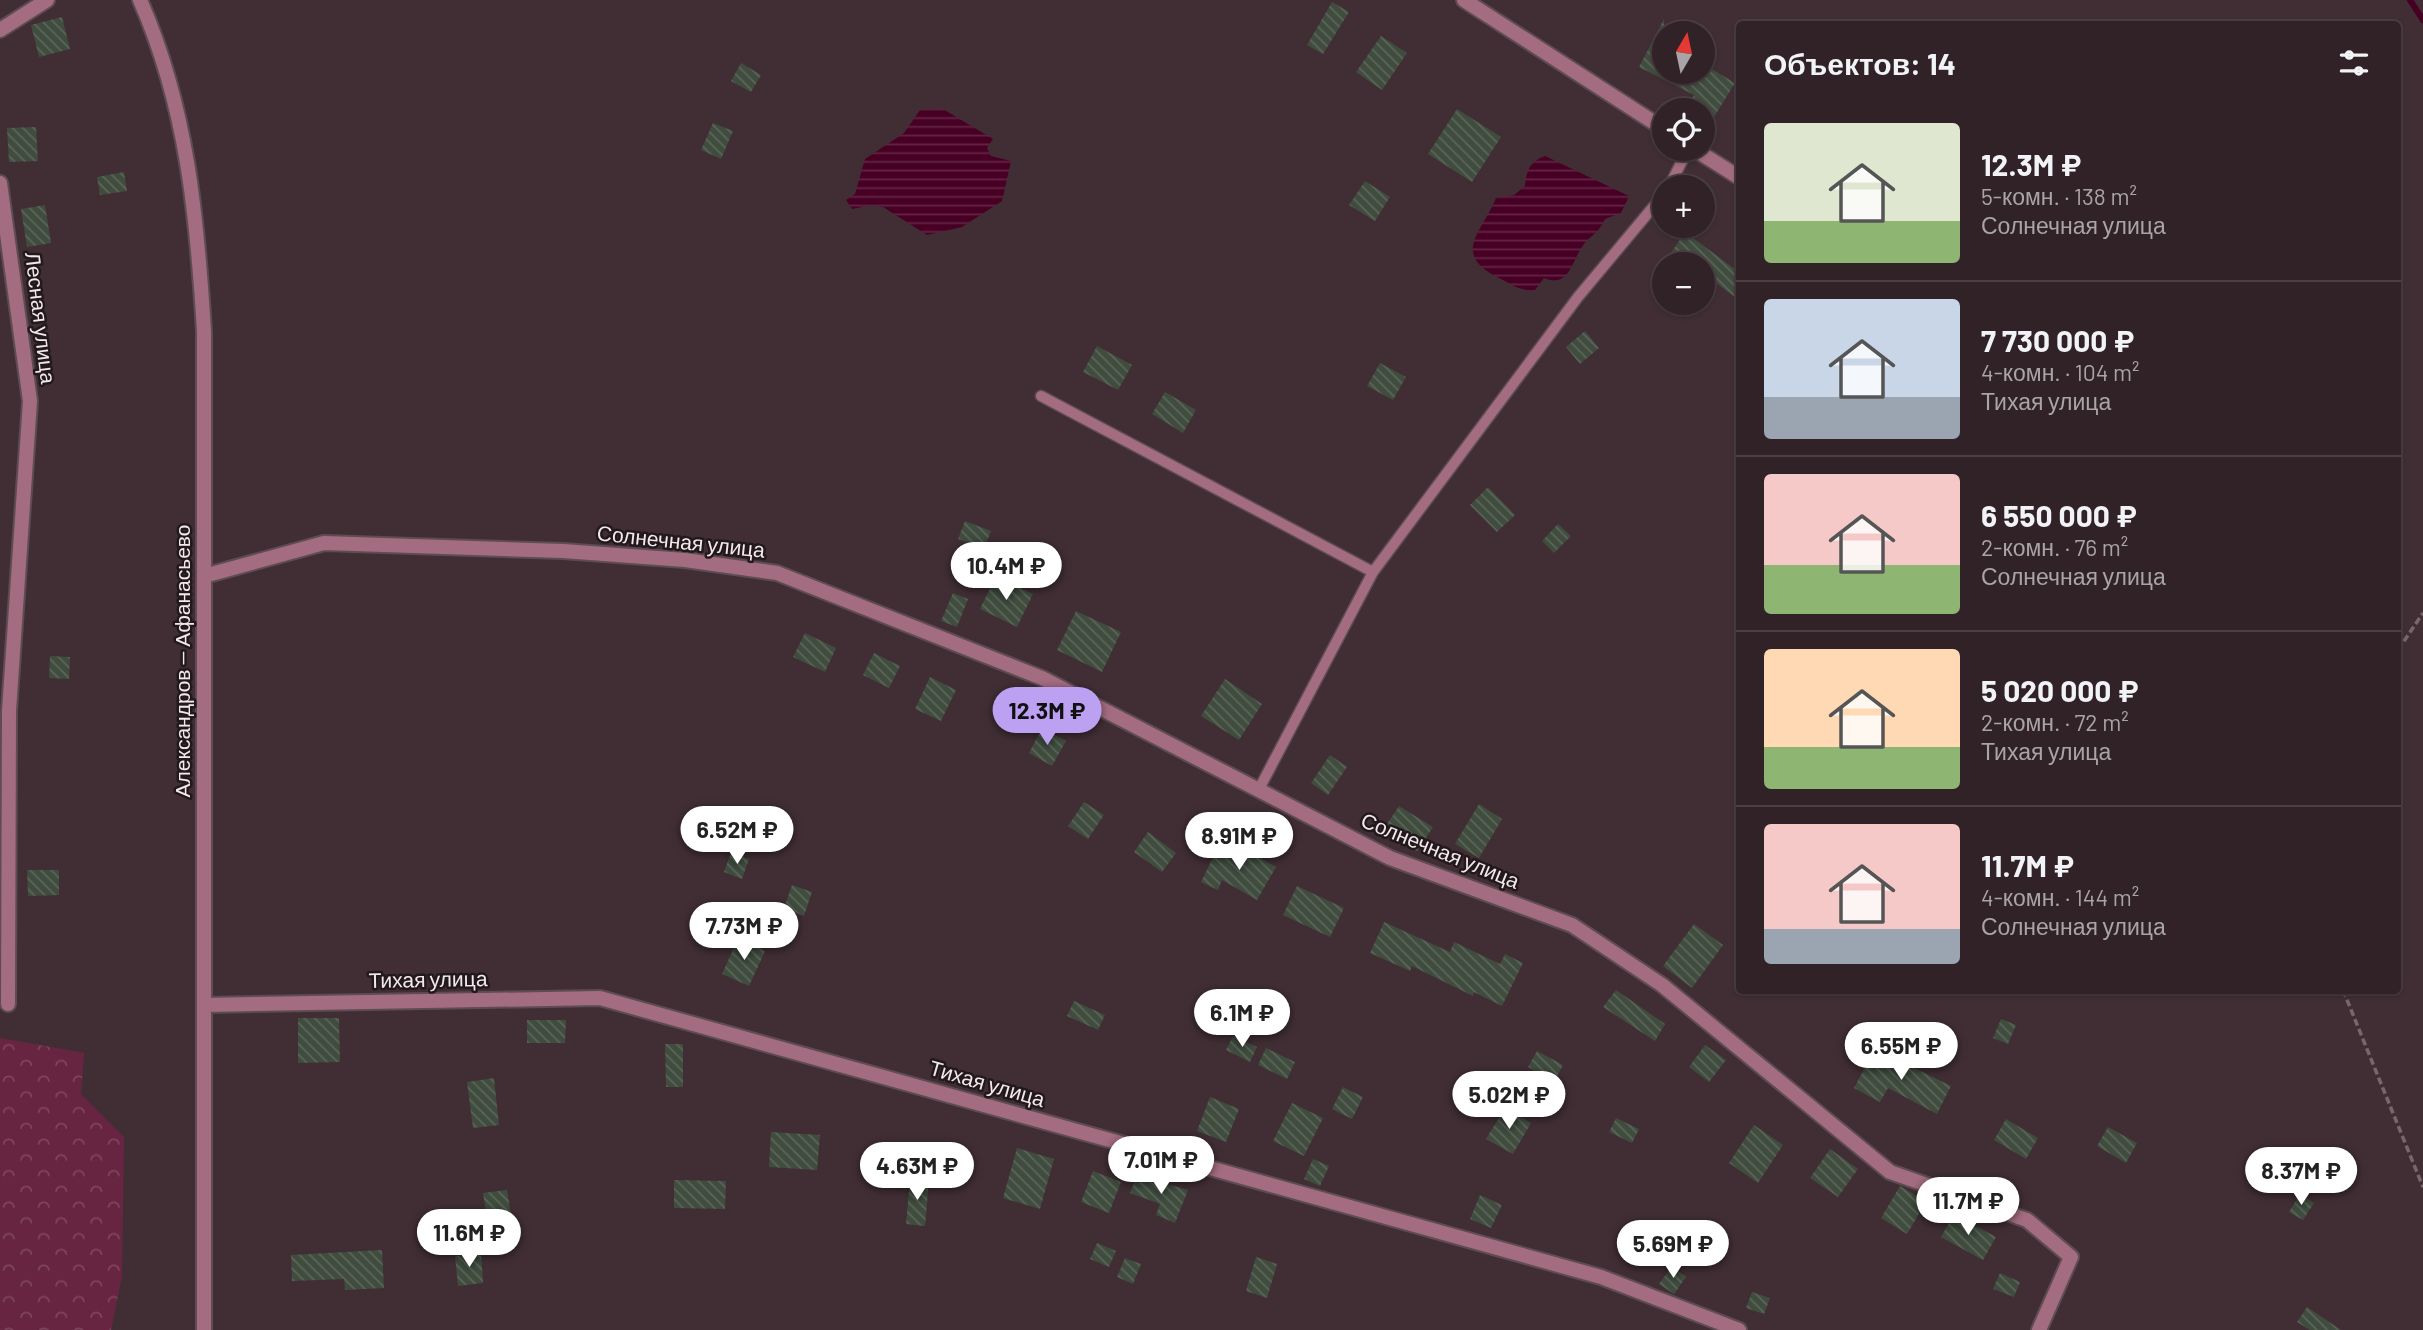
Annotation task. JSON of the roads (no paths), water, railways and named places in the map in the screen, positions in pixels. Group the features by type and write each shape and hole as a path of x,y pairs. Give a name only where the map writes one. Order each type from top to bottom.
{"street":[{"path":"0,30 47,0"},
{"name":"Александров — Афанасьево","path":"140,0 153,29 176,106 197,218 204,331 204,1330"},
{"path":"1464,0 1652,121"},
{"path":"1713,161 1736,175"},
{"name":"Лесная улица","path":"0,183 30,401 9,711 8,1004"},
{"name":"Солнечная улица","path":"204,576 324,543 563,551 685,560 777,573 1042,678 1390,858 1572,925 1662,985 1890,1172 2027,1220 2071,1257 2039,1330"},
{"name":"Тихая улица","path":"204,1005 600,998 1601,1277 1739,1330"}],"lane":[{"path":"1258,791 1373,572 1578,297 1652,208"},
{"path":"1041,396 1373,572"}],"waterway":[{"path":"2410,0 2423,20"}]}
